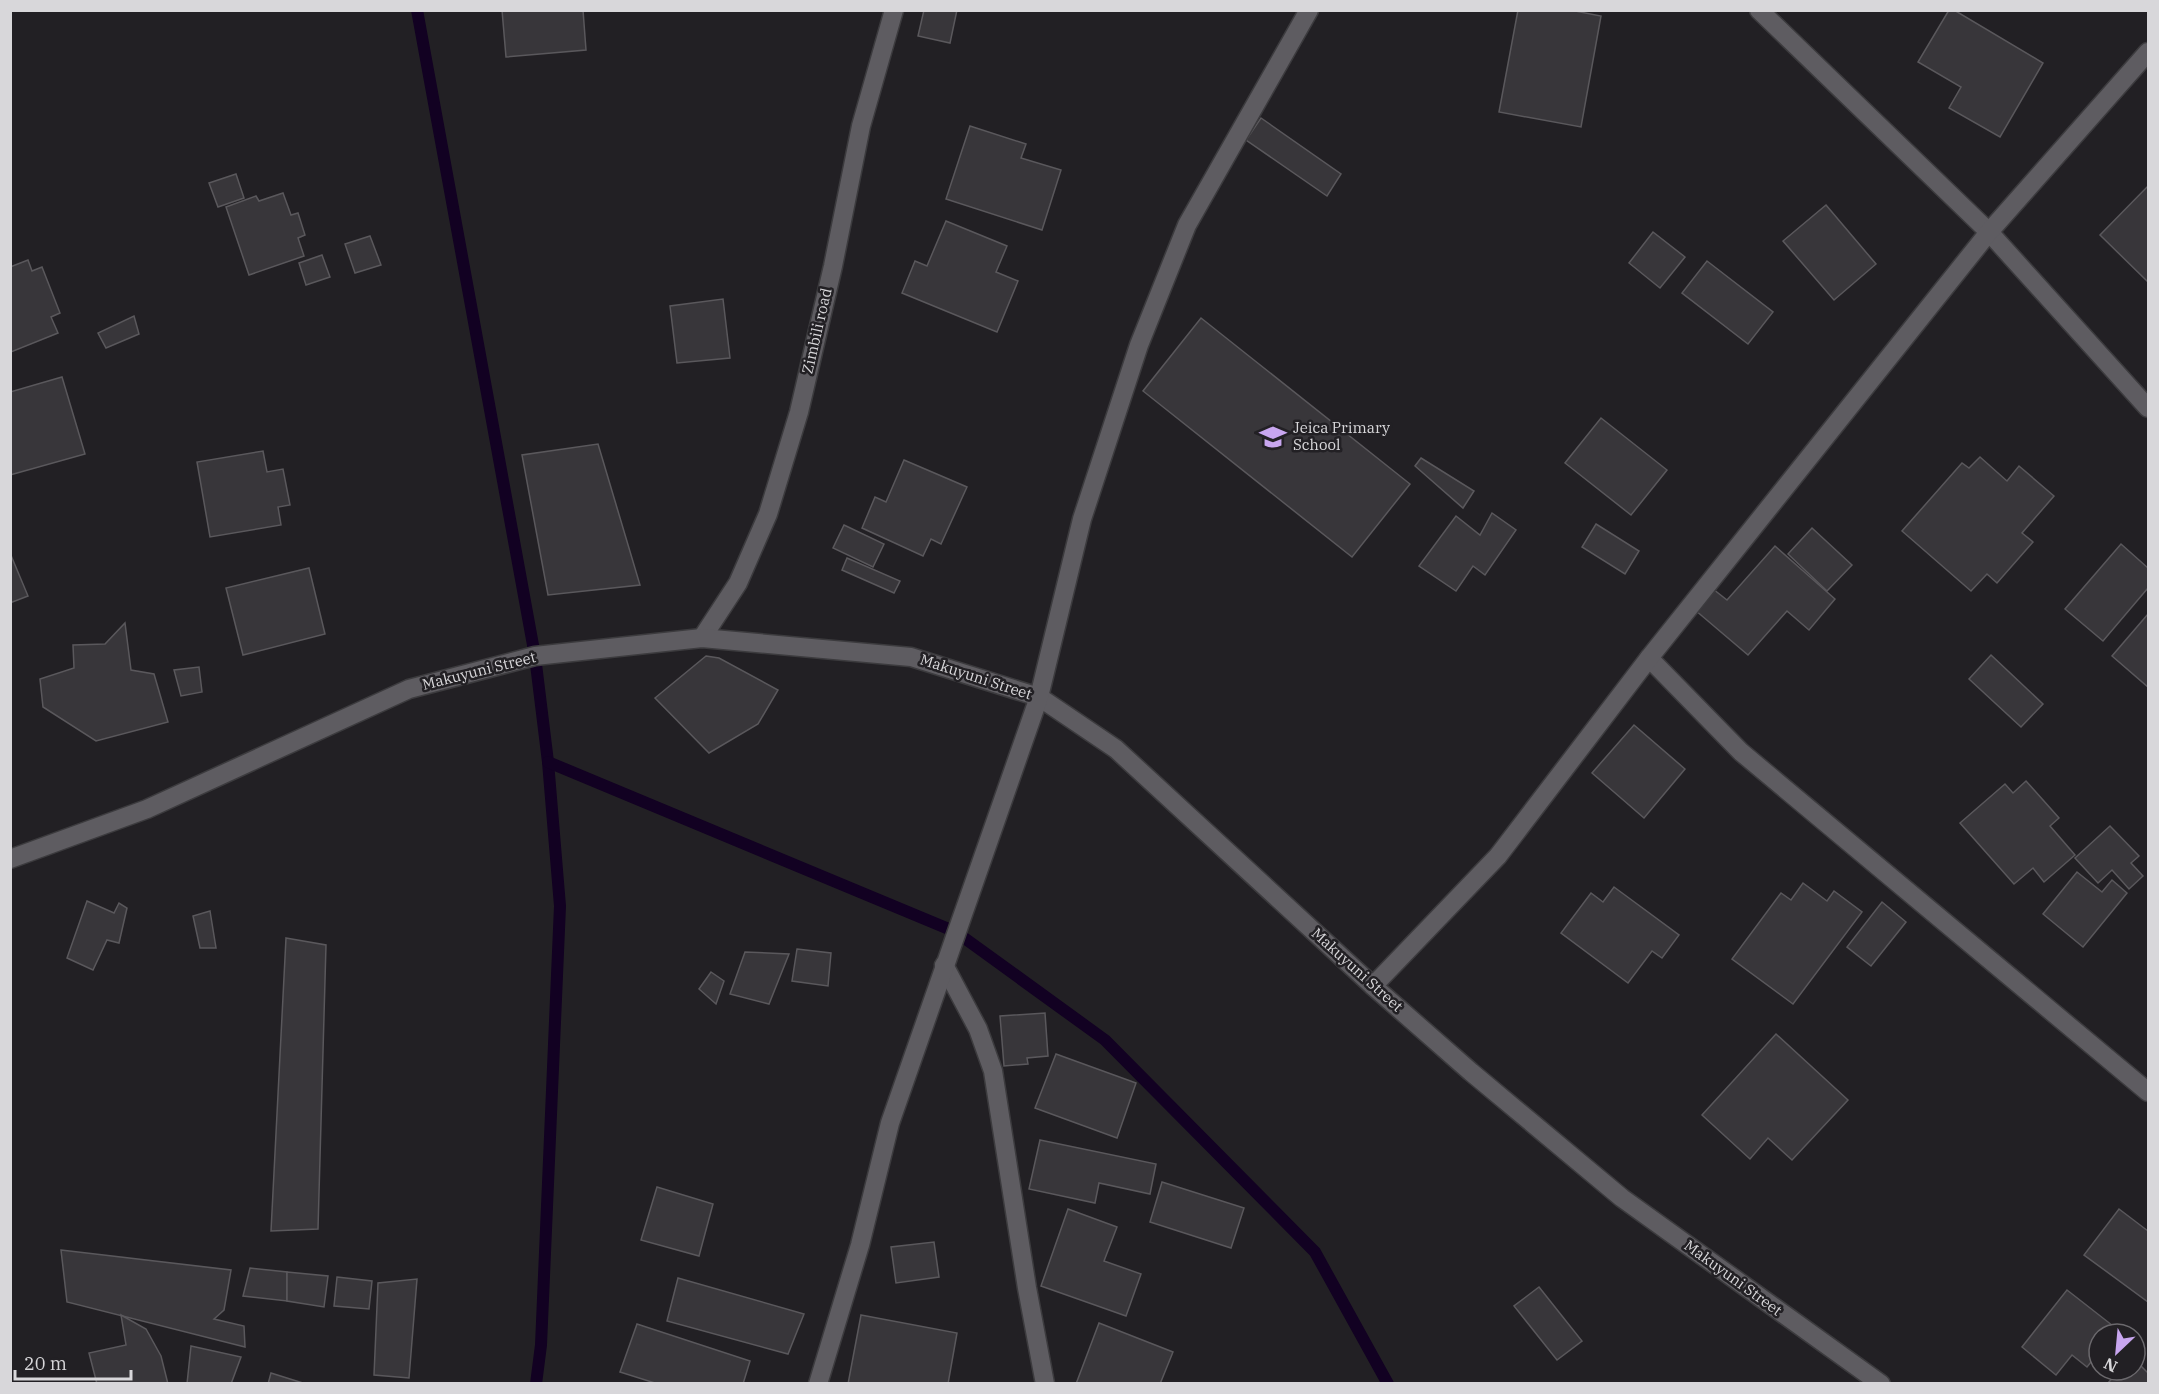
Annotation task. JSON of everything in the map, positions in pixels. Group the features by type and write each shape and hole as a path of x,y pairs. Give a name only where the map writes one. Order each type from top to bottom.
{"street":[{"name":"Zimbili road","path":"702,638 738,583 768,514 799,412 861,126 894,10"},
{"path":"818,1383 860,1245 890,1123 1039,697 1082,519 1139,345 1187,225 1309,10"},
{"path":"1759,10 1989,232 2148,408"},
{"path":"1374,986 1498,856 1648,658 1989,232 2148,52"},
{"name":"Makuyuni Street","path":"10,860 147,809 409,689 535,656 702,638 911,657 1039,697 1116,750 1471,1072 1622,1198 1881,1383"},
{"path":"1648,658 1741,752 2148,1092"},
{"path":"944,964 978,1029 993,1071 1027,1288 1045,1383"}],"building":[{"path":"502,10 583,10 586,50 506,57"},
{"path":"924,10 957,10 950,43 918,36"},
{"path":"1518,10 1570,10 1601,16 1581,127 1499,112"},
{"path":"1949,10 1954,10 2043,63 2000,137 1949,108 1961,87 1918,62"},
{"path":"1261,118 1341,174 1327,196 1246,140"},
{"path":"970,126 1026,144 1021,158 1061,170 1042,230 946,199"},
{"path":"236,174 244,198 218,207 209,183"},
{"path":"2148,186 2148,282 2100,235"},
{"path":"283,193 291,215 298,213 305,235 298,238 304,256 249,275 226,207 256,196 259,201"},
{"path":"1826,205 1876,264 1834,300 1783,241"},
{"path":"946,221 1007,246 996,272 1018,281 997,332 902,293 915,261 927,266"},
{"path":"1653,232 1685,257 1660,288 1629,263"},
{"path":"370,236 381,265 355,273 345,244"},
{"path":"322,255 330,277 306,285 299,263"},
{"path":"28,260 32,271 42,267 60,313 51,317 58,333 11,352 10,267"},
{"path":"1707,261 1773,312 1748,344 1682,293"},
{"path":"723,299 730,358 677,363 670,306"},
{"path":"134,316 139,334 106,348 98,333"},
{"path":"1201,318 1410,484 1352,557 1143,391"},
{"path":"62,377 85,454 10,475 10,392"},
{"path":"1601,418 1667,470 1631,515 1565,463"},
{"path":"598,444 640,585 548,595 522,455"},
{"path":"263,451 267,472 283,469 290,505 278,507 281,525 210,537 197,462"},
{"path":"1980,457 2007,481 2019,466 2054,496 2022,533 2033,542 1997,583 1987,574 1971,591 1902,531 1962,463 1969,468"},
{"path":"1421,458 1474,491 1463,508 1415,466"},
{"path":"904,460 967,487 941,544 931,539 923,556 862,528 875,497 886,502"},
{"path":"1492,513 1516,530 1485,575 1473,566 1456,591 1419,566 1456,516 1480,535"},
{"path":"1596,524 1639,551 1625,574 1582,547"},
{"path":"844,525 884,544 873,567 833,548"},
{"path":"1812,528 1852,565 1827,591 1788,554"},
{"path":"2121,544 2148,568 2148,588 2103,641 2065,609"},
{"path":"1775,546 1835,599 1809,630 1787,611 1748,655 1695,610 1713,589 1727,600"},
{"path":"10,553 28,596 10,603"},
{"path":"847,558 900,581 894,593 842,570"},
{"path":"309,568 325,634 243,655 226,588"},
{"path":"2148,614 2148,687 2112,656"},
{"path":"125,623 131,670 154,674 168,722 96,741 43,707 40,679 74,668 73,645 105,644"},
{"path":"1991,655 2043,704 2021,727 1969,679"},
{"path":"706,656 719,658 778,690 758,724 709,753 655,698"},
{"path":"199,667 202,692 181,696 174,670"},
{"path":"1634,725 1685,769 1644,818 1592,773"},
{"path":"2026,781 2059,818 2050,826 2075,855 2044,882 2033,868 2014,884 1960,823 2005,784 2013,793"},
{"path":"2110,826 2139,856 2131,863 2143,876 2129,889 2112,870 2098,883 2075,858"},
{"path":"2077,872 2102,892 2112,880 2127,893 2083,947 2043,914"},
{"path":"1803,883 1827,901 1834,891 1862,912 1793,1004 1732,959 1781,893 1791,900"},
{"path":"1614,887 1679,935 1662,958 1652,951 1628,983 1561,933 1591,893 1603,902"},
{"path":"87,901 114,913 119,903 127,908 119,943 107,940 93,970 67,958"},
{"path":"1882,902 1906,922 1871,966 1847,947"},
{"path":"210,911 216,948 200,948 193,916"},
{"path":"286,938 326,945 318,1229 271,1231"},
{"path":"797,949 831,953 828,986 792,981"},
{"path":"745,952 789,954 769,1004 730,994"},
{"path":"711,972 724,981 716,1004 699,989"},
{"path":"1045,1013 1048,1056 1027,1058 1028,1064 1004,1066 1000,1016"},
{"path":"1776,1034 1848,1100 1792,1160 1768,1138 1750,1159 1702,1115"},
{"path":"1056,1054 1136,1083 1117,1138 1035,1108"},
{"path":"1040,1140 1156,1164 1150,1194 1099,1183 1095,1203 1029,1189"},
{"path":"1162,1182 1244,1208 1231,1248 1150,1222"},
{"path":"657,1187 713,1204 699,1256 641,1240"},
{"path":"1068,1209 1117,1227 1104,1261 1141,1274 1126,1316 1041,1286"},
{"path":"2119,1209 2148,1231 2148,1302 2084,1255"},
{"path":"934,1242 939,1277 896,1283 891,1247"},
{"path":"61,1250 231,1270 224,1310 214,1319 244,1326 245,1347 67,1302"},
{"path":"250,1268 287,1272 287,1301 243,1296"},
{"path":"287,1272 328,1276 324,1307 287,1301"},
{"path":"337,1277 372,1281 369,1309 334,1306"},
{"path":"678,1278 804,1314 788,1354 667,1321"},
{"path":"417,1279 409,1378 374,1375 378,1283"},
{"path":"1539,1287 1582,1341 1557,1360 1514,1306"},
{"path":"2067,1290 2108,1322 2087,1322 2087,1367 2072,1355 2056,1375 2022,1347"},
{"path":"121,1315 146,1329 161,1356 168,1384 97,1384 89,1353 126,1345"},
{"path":"861,1315 957,1333 948,1384 848,1384"},
{"path":"1099,1323 1173,1352 1160,1384 1076,1384"},
{"path":"637,1324 750,1361 743,1384 658,1384 620,1372"},
{"path":"191,1346 241,1357 231,1384 187,1384"},
{"path":"271,1373 306,1384 268,1384"},
{"path":"2148,1373 2148,1384 2107,1384 2109,1382 2147,1382"}],"waterway":[{"path":"417,10 535,656 548,762 560,906 541,1345 536,1384"},
{"path":"548,762 956,932 1105,1040 1315,1252 1388,1384"}],"place":[{"name":"Jeica Primary School","path":"1273,437"}]}
